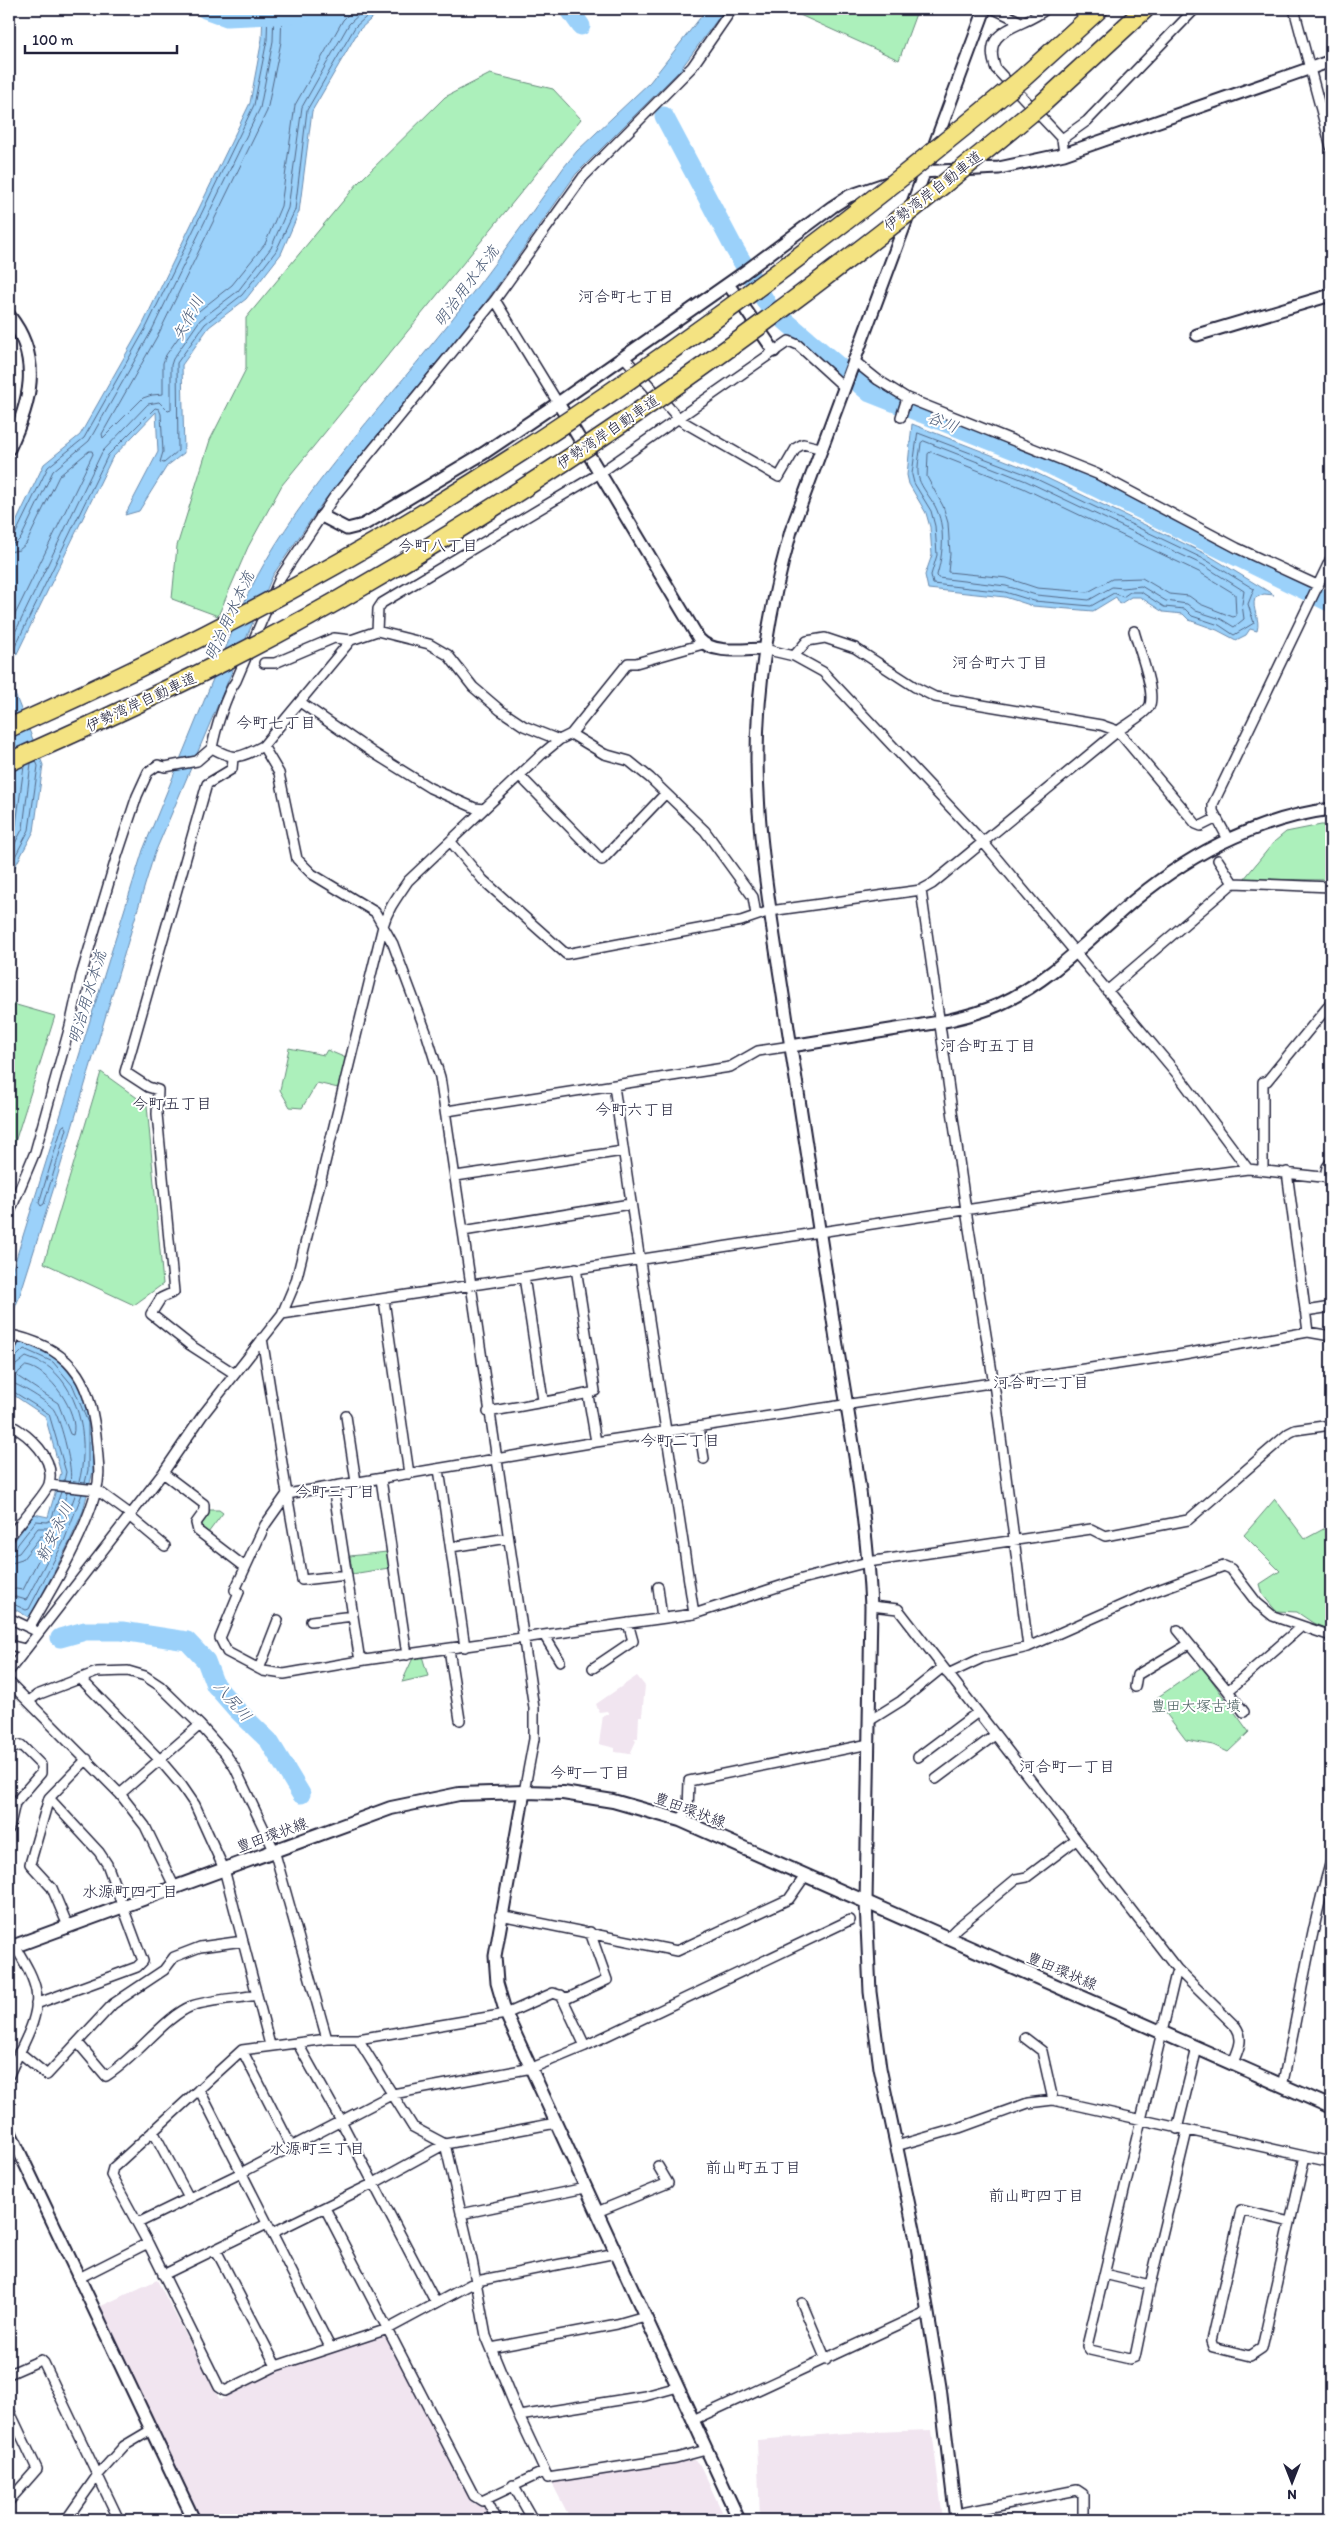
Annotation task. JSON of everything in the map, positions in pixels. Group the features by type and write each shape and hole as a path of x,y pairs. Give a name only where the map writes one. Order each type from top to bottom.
{"highway":[{"path":"1023,78 1087,9"},
{"name":"伊勢湾岸自動車道","path":"9,728 117,678 276,597 423,514 532,446 625,383 755,290 901,178 1023,78 1099,9"},
{"name":"伊勢湾岸自動車道","path":"9,762 206,671 365,585 509,498 633,416 773,314 980,155 1043,103 1145,9"}],"main road":[{"path":"9,316 25,343 30,365 29,400 9,448"},
{"name":"豊田環状線","path":"12,1947 174,1886 408,1804 459,1794 524,1792 563,1794 613,1801 680,1820 946,1939 1331,2107"}],"street":[{"path":"9,1214 35,1152 70,1026 81,976 137,796 148,772 158,765 165,767 197,761 212,748 215,732 231,688 236,681 280,578 334,497 496,300 583,177 692,66 732,9"},
{"path":"985,9 843,386 791,531 780,569 764,649 758,722 757,778 770,911 846,1404 868,1562 871,1606 866,1903 874,2030 928,2312 940,2387 956,2517 1077,2490 1083,2494 1083,2520"},
{"path":"994,9 1021,22"},
{"path":"1046,9 998,37 993,44 991,57 996,69 1062,139 1064,154"},
{"path":"1062,139 1087,121 1195,9"},
{"path":"1294,9 1308,68 1331,147"},
{"path":"322,516 347,528 363,525 484,453 728,284 804,225 849,196 925,171 999,168 1064,154 1331,61"},
{"path":"728,284 774,351"},
{"path":"1197,335 1331,295"},
{"path":"496,300 703,644"},
{"path":"377,631 378,610 382,603 600,472 680,420 789,341 798,345 843,386"},
{"path":"624,357 680,420 779,477 796,448 803,444 820,448"},
{"path":"853,361 907,400 1097,474 1317,587"},
{"path":"901,416 907,400"},
{"path":"1228,839 1217,818 1213,804 1287,654 1331,558"},
{"path":"264,663 275,664 334,638 351,640 377,631 429,644 448,655 473,687 500,710 524,726 559,740"},
{"path":"451,842 483,880 566,954 741,921 770,911 920,890 932,884 1149,707 1151,699 1150,686 1134,631"},
{"path":"794,656 807,641 825,638 855,648 915,687 935,697 1101,725 1118,731 1196,824 1201,826 1217,818"},
{"path":"212,748 233,758 245,756 263,746 351,640"},
{"path":"9,1671 129,1515 164,1473 202,1416 282,1314 298,1272 387,912 408,881 559,740 571,734 628,664 703,644 717,649 764,649 794,656 823,672 983,842 1178,1075 1248,1169"},
{"path":"300,702 372,752 430,788 475,808 484,809"},
{"path":"571,734 604,754 629,762 650,778 705,831 754,897 756,915"},
{"path":"263,746 279,773 297,859 312,874 375,912 393,944 426,1032 440,1077 447,1112 488,1412 534,1708 534,1739 500,1915 495,1956 497,1983 506,2014 739,2520"},
{"path":"233,758 232,769 207,784 125,1072 148,1087 158,1090 156,1114 174,1292 161,1298 151,1314 190,1345 235,1374"},
{"path":"520,776 602,860 665,794"},
{"path":"447,1112 730,1067 758,1051 940,1022 998,1005 1053,972 1154,884 1228,839 1290,816 1331,809"},
{"path":"1218,860 1233,883"},
{"path":"1106,991 1233,883 1331,887"},
{"path":"920,890 993,1383 1028,1647"},
{"path":"1263,1170 1263,1082 1267,1081 1331,1003"},
{"path":"614,1086 630,1204 668,1432 694,1614"},
{"path":"456,1176 623,1151"},
{"path":"282,1314 384,1300 576,1268 1248,1169 1328,1177 1327,1167 1331,1162"},
{"path":"1287,1172 1308,1332"},
{"path":"463,1231 630,1204"},
{"path":"488,1412 543,1400 588,1395 595,1391 576,1268"},
{"path":"524,1277 543,1400"},
{"path":"384,1300 409,1474"},
{"path":"1305,1311 1331,1307"},
{"path":"1331,1336 1308,1332 1256,1343 596,1442 287,1494 265,1525 245,1567 235,1590 239,1592 220,1638 227,1652 259,1669 284,1674 365,1660 694,1614 802,1579 868,1562 1091,1529 1105,1536 1188,1520 1289,1433 1295,1430 1331,1425"},
{"path":"9,1350 16,1336 35,1341 64,1357 81,1379 94,1413 99,1477 90,1511 30,1628"},
{"path":"262,1338 302,1580 347,1575"},
{"path":"588,1395 596,1442"},
{"path":"346,1416 356,1482"},
{"path":"9,1424 42,1450 48,1464 49,1485 9,1537"},
{"path":"699,1427 704,1459"},
{"path":"439,1469 464,1647"},
{"path":"164,1473 204,1504 204,1512 196,1523 198,1531 245,1567"},
{"path":"381,1478 407,1655"},
{"path":"49,1485 97,1490 165,1546"},
{"path":"333,1486 359,1655 365,1660"},
{"path":"451,1546 508,1538"},
{"path":"870,1721 946,1671 982,1658 1028,1647 1148,1594 1224,1566 1231,1569 1257,1603 1273,1616 1313,1628 1331,1636"},
{"path":"658,1587 662,1618"},
{"path":"871,1606 898,1609 1177,1969 1241,2034 1241,2042 1232,2065"},
{"path":"311,1621 353,1616"},
{"path":"9,1618 39,1632"},
{"path":"259,1669 278,1620"},
{"path":"593,1668 632,1642 628,1623"},
{"path":"1228,1691 1302,1626"},
{"path":"1178,1630 1244,1712"},
{"path":"544,1635 560,1661"},
{"path":"1135,1686 1137,1675 1189,1644"},
{"path":"9,1646 25,1649"},
{"path":"449,1649 460,1720"},
{"path":"30,1701 37,1696 97,1672 109,1670 128,1671 145,1676 160,1686 200,1725 235,1768 274,1850 327,2039"},
{"path":"80,1678 159,1758 195,1805 224,1869 270,2045"},
{"path":"9,1682 30,1701 120,1794 145,1826 174,1886"},
{"path":"918,1756 978,1712"},
{"path":"120,1794 159,1758 200,1725"},
{"path":"936,1779 995,1735"},
{"path":"9,1750 21,1744 41,1765 41,1773 12,1802 9,1829"},
{"path":"680,1820 688,1810 689,1782 869,1744"},
{"path":"68,1926 52,1888 30,1864 49,1798 87,1759"},
{"path":"36,2004 137,1967 143,1961 113,1878 99,1852 49,1798"},
{"path":"946,1939 1016,1879 1027,1877 1076,1840"},
{"path":"1282,2086 1298,2015 1308,1957 1331,1861"},
{"path":"500,1915 677,1951 789,1899 805,1876"},
{"path":"138,2223 241,2173 393,2094 532,2068 585,2046 850,1920"},
{"path":"590,1932 607,1980 568,1998 553,1993 506,2014 358,2039 327,2039 242,2050 113,2168 111,2175 148,2242 219,2387 225,2391 276,2366 388,2329 477,2281 616,2253"},
{"path":"20,2052 47,2074 78,2044 93,2024 113,2004 164,1970 174,1957 200,1947 243,1941"},
{"path":"9,2075 35,2015 36,2004 36,1992 31,1976 12,1947"},
{"path":"1177,1969 1087,2346 1090,2350 1130,2359 1135,2357 1150,2285 1187,2131"},
{"path":"78,2044 106,2076 128,2060 178,2014 192,2006 257,1995"},
{"path":"561,1995 585,2046"},
{"path":"1025,2038 1042,2051 1053,2100"},
{"path":"358,2039 413,2128 445,2144 477,2281 486,2336 543,2472 548,2478 676,2458 706,2450"},
{"path":"298,2044 341,2120 436,2303"},
{"path":"1177,2129 1197,2048"},
{"path":"242,2050 291,2146"},
{"path":"199,2089 330,2347"},
{"path":"896,2146 959,2128 1028,2103 1053,2100 1331,2162"},
{"path":"272,2233 374,2183 445,2144 556,2123"},
{"path":"9,2130 194,2520"},
{"path":"153,2131 189,2198"},
{"path":"1290,2222 1241,2210 1211,2341 1212,2347 1250,2356 1262,2348 1306,2156"},
{"path":"597,2212 668,2184 658,2166"},
{"path":"462,2214 585,2188"},
{"path":"325,2208 474,2496 482,2501 543,2472"},
{"path":"163,2275 267,2224"},
{"path":"79,2278 148,2242"},
{"path":"216,2250 276,2366"},
{"path":"1104,2274 1150,2285"},
{"path":"802,2303 826,2360"},
{"path":"693,2420 928,2312"},
{"path":"491,2348 617,2324 645,2316"},
{"path":"9,2374 40,2360 44,2363 119,2520"},
{"path":"519,2416 645,2396 678,2387"},
{"path":"9,2410 13,2430 37,2469 9,2502"},
{"path":"66,2520 97,2476 124,2446 151,2430"},
{"path":"514,2485 533,2520"},
{"path":"486,2499 497,2520"}],"shaded area":[{"path":"637,1676 645,1686 642,1716 639,1716 638,1738 634,1739 636,1741 630,1754 615,1752 615,1748 599,1744 603,1715 609,1714 607,1711 599,1712 596,1704"},
{"path":"157,2280 220,2400 278,2371 384,2335 389,2338 473,2503 485,2508 492,2520 200,2520 99,2307"},
{"path":"932,2430 943,2520 760,2520 757,2440 845,2433"},
{"path":"681,2460 682,2462 695,2460 699,2463 726,2520 571,2520 552,2483"}],"green space":[{"path":"791,9 915,9 917,11 899,60 791,11"},
{"path":"490,74 553,89 581,119 282,485 248,547 218,616 172,599 177,546 210,440 246,369 246,318 358,183 445,97"},
{"path":"1321,825 1331,825 1331,880 1244,879 1274,842 1286,832"},
{"path":"13,1004 55,1016 9,1161 9,1015"},
{"path":"289,1048 324,1055 327,1050 346,1058 338,1088 317,1083 302,1108 290,1107 280,1090"},
{"path":"101,1072 147,1105 163,1284 134,1305 44,1263"},
{"path":"1275,1499 1305,1539 1331,1525 1331,1631 1313,1623 1297,1612 1276,1611 1263,1595 1260,1584 1280,1571 1244,1535"},
{"path":"209,1510 219,1510 223,1513 208,1533 202,1524 209,1515"},
{"path":"387,1552 389,1568 352,1574 350,1556"},
{"path":"422,1656 428,1676 402,1682 413,1658"},
{"name":"豊田大塚古墳","path":"1202,1667 1249,1732 1228,1752 1213,1745 1186,1740 1155,1699"}],"water":[{"name":"矢作川","path":"263,9 382,9 359,30 312,111 299,212 281,254 246,299 209,327 182,365 184,453 167,466 139,511 125,515 158,452 156,412 112,458 9,670 9,537 44,464 80,435 143,324 250,103 262,39"},
{"name":"明治用水本流","path":"707,9 725,9 680,70 576,174 485,303 323,502 273,575 154,855 56,1181 19,1298 9,1321 9,1281 143,850 247,596 265,562 285,530 330,467 463,305 564,167 577,151 650,82"},
{"path":"912,424 1030,470 1208,555 1274,595 1264,594 1255,598 1254,606 1258,622 1257,631 1250,629 1246,635 1236,640 1217,630 1189,620 1183,614 1163,612 1140,597 1131,597 1120,604 1116,597 1093,611 1033,606 1005,597 928,589 925,575 932,555 930,527 926,513 909,484 907,475"},
{"path":"9,679 43,765 34,831 9,878"},
{"name":"新安永川","path":"20,1342 57,1358 77,1383 93,1421 93,1471 83,1511 69,1543 30,1618 9,1606 9,1548 34,1514 48,1517 61,1473 45,1416 9,1392 9,1358"}],"waterway":[{"path":"205,9 227,17 297,14 320,9"},
{"name":"谷川","path":"569,9 581,26"},
{"name":"谷川","path":"664,116 734,248 769,307 870,393 1042,461 1331,603"},
{"name":"八尻川","path":"60,1638 85,1631 122,1631 187,1641 206,1661 215,1685 236,1709 269,1741 301,1794"}],"district":[{"name":"河合町七丁目","path":"626,296"},
{"name":"今町八丁目","path":"438,545"},
{"name":"河合町六丁目","path":"1000,662"},
{"name":"今町七丁目","path":"276,722"},
{"name":"河合町五丁目","path":"988,1045"},
{"name":"今町五丁目","path":"172,1103"},
{"name":"今町六丁目","path":"635,1109"},
{"name":"河合町二丁目","path":"1041,1382"},
{"name":"今町二丁目","path":"680,1440"},
{"name":"今町三丁目","path":"335,1491"},
{"name":"河合町一丁目","path":"1067,1766"},
{"name":"今町一丁目","path":"590,1772"},
{"name":"水源町四丁目","path":"130,1891"},
{"name":"水源町三丁目","path":"317,2148"},
{"name":"前山町五丁目","path":"753,2167"},
{"name":"前山町四丁目","path":"1036,2195"}]}
